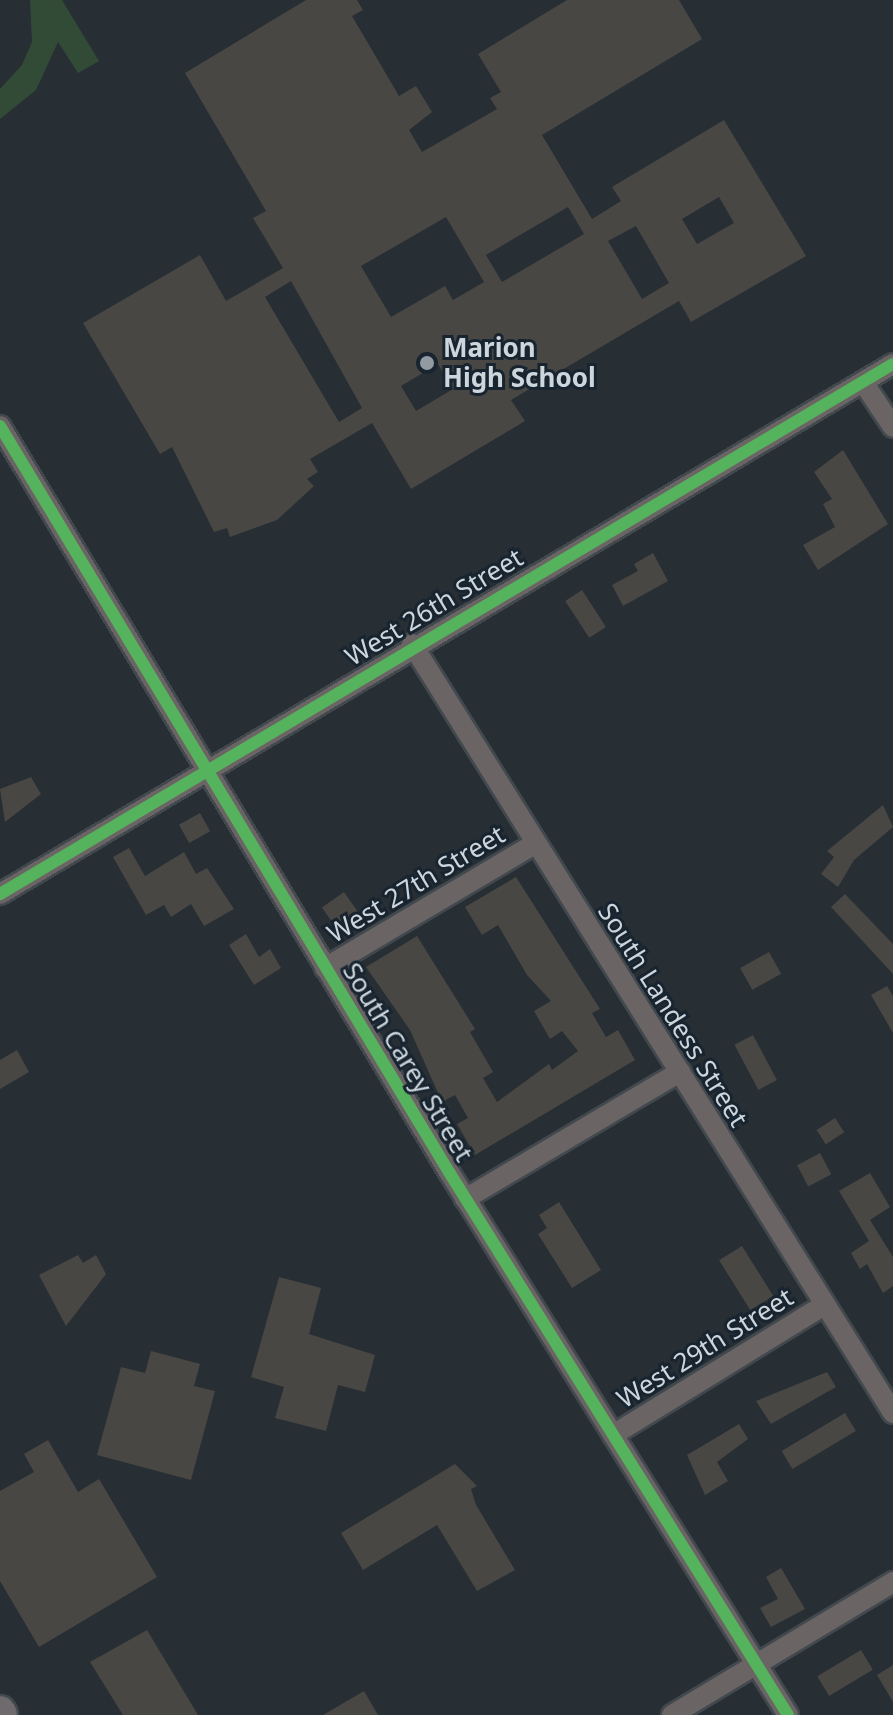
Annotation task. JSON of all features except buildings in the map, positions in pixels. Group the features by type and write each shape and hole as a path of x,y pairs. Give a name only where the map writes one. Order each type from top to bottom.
{"street":[{"name":"West 26th Street","path":"0,894 412,644 893,364"},
{"path":"863,382 893,427"},
{"name":"South Carey Street","path":"0,426 465,1199 788,1715"},
{"name":"South Landess Street","path":"412,644 533,845 680,1072 893,1413"},
{"name":"West 27th Street","path":"325,968 533,845"},
{"path":"465,1199 680,1072"},
{"name":"West 29th Street","path":"613,1435 824,1305"},
{"path":"672,1715 893,1582"}],"green space":[{"path":"30,0 62,0 99,61 78,73 58,42 36,90 0,119 0,89 22,65 32,42"}],"cycle path":[{"path":"0,894 893,364"},
{"path":"0,426 449,1172 788,1715"}],"place":[{"name":"Marion High School","path":"427,363"}]}
